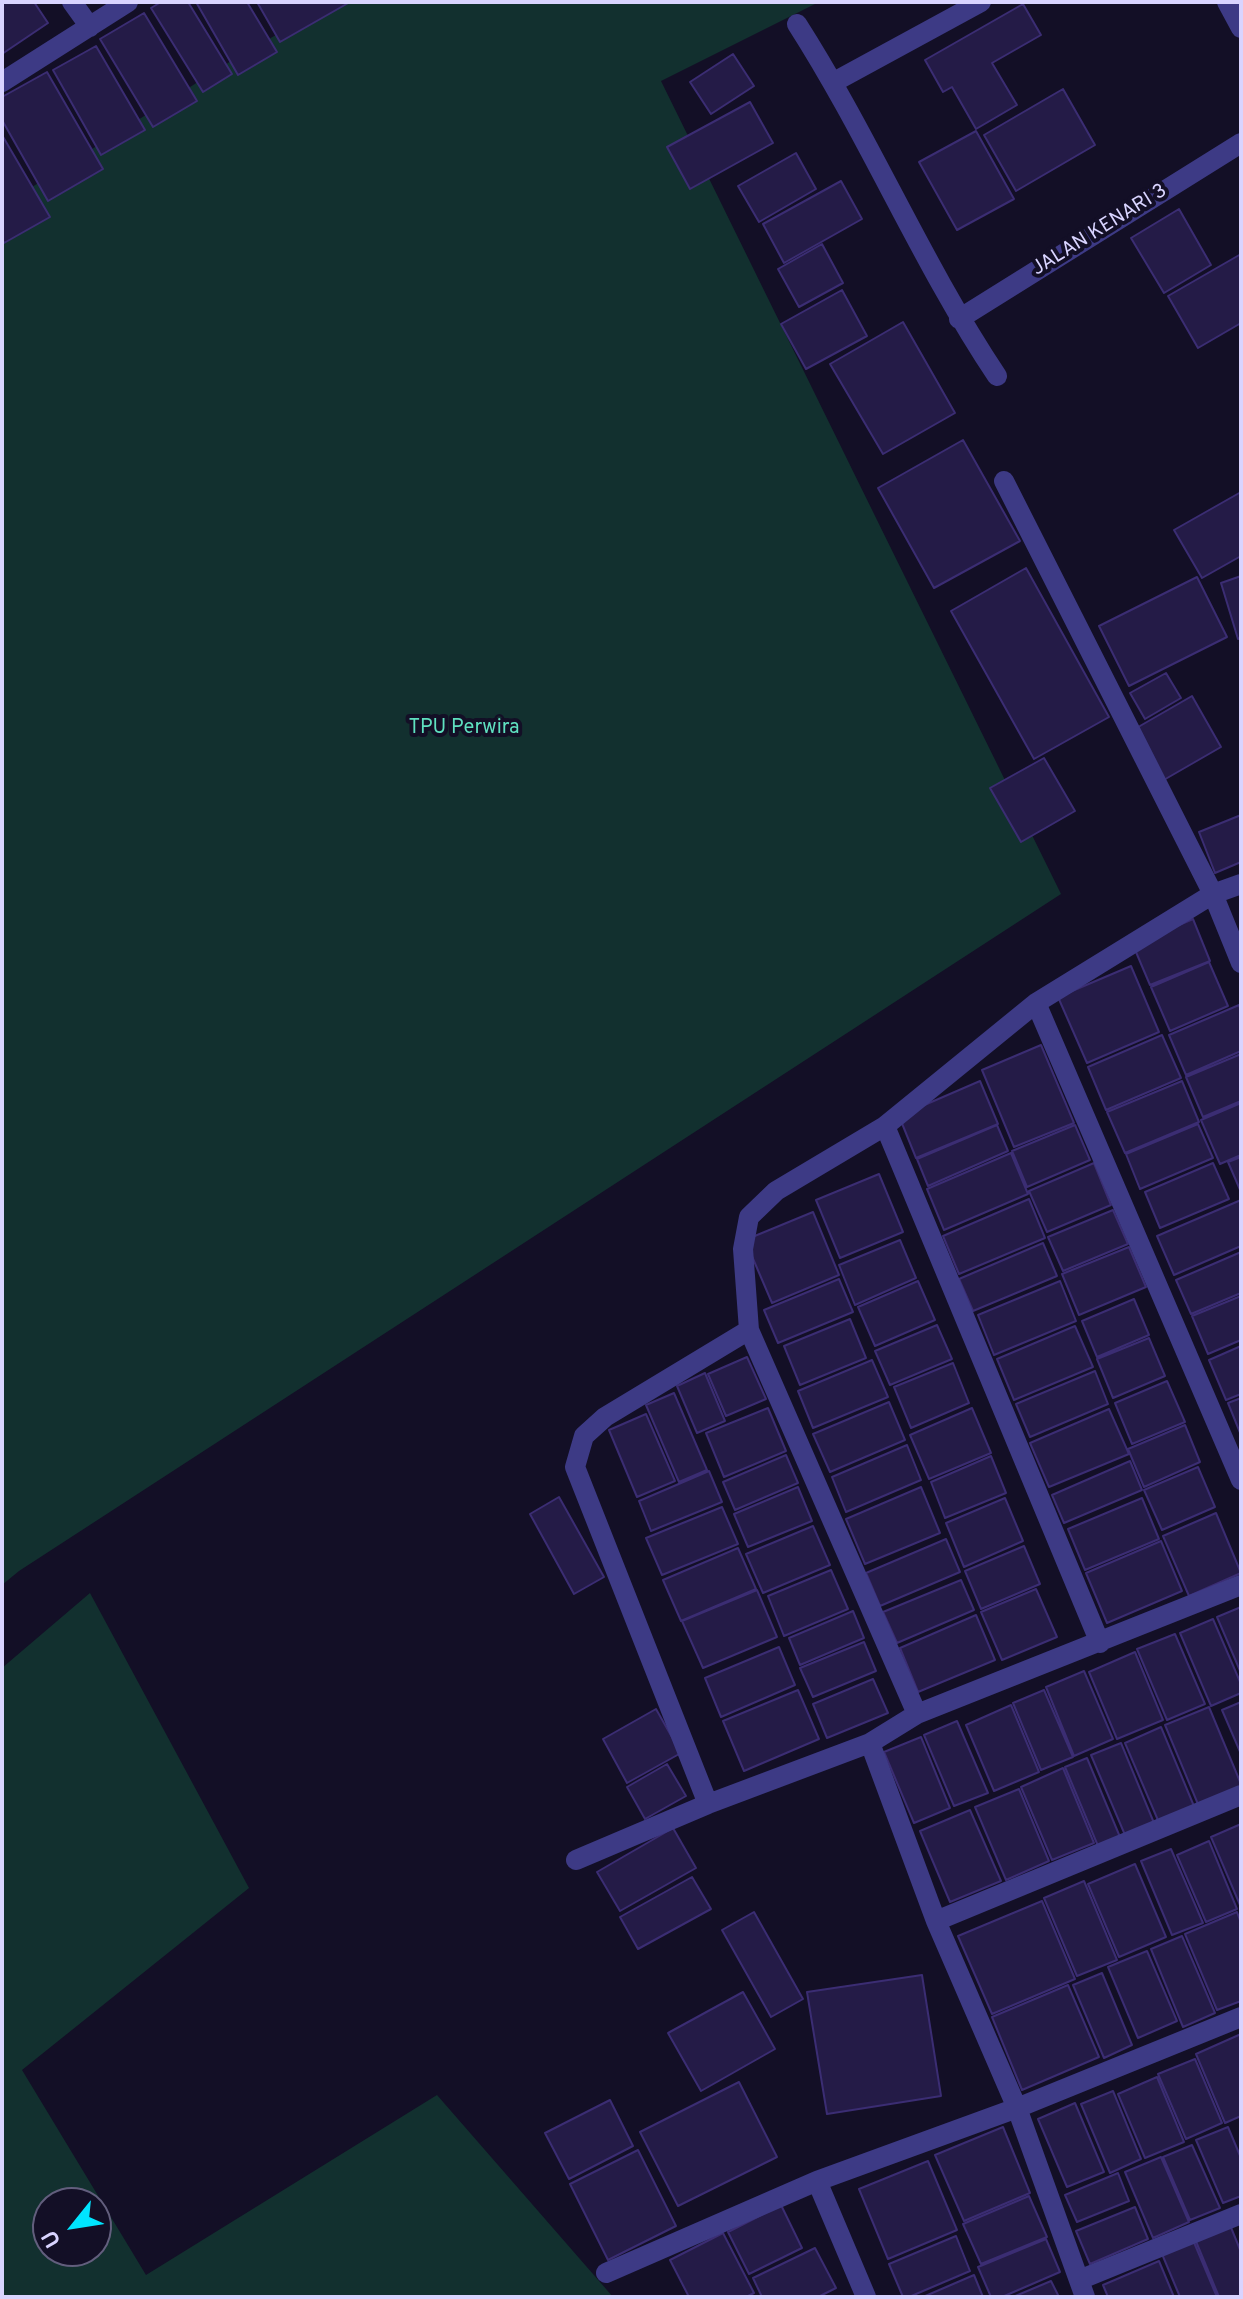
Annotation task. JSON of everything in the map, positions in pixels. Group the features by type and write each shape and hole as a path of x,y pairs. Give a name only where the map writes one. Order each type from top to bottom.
{"street":[{"path":"72,2 90,27"},
{"path":"2,82 128,2"},
{"path":"834,82 981,2"},
{"path":"1227,2 1241,28"},
{"path":"797,24 834,82 959,319 997,376"},
{"name":"JALAN KENARI 3","path":"959,319 1241,143"},
{"path":"1004,481 1213,894 1241,963"},
{"path":"917,1714 749,1330 743,1249 749,1217 776,1191 885,1126 1036,1003 1213,894 1241,884"},
{"path":"1036,1003 1241,1480"},
{"path":"885,1126 1100,1643"},
{"path":"708,1804 575,1467 584,1436 605,1417 749,1330"},
{"path":"576,1860 708,1804 870,1743 917,1714 1241,1585"},
{"path":"870,1743 936,1921 1017,2108 1082,2288 1241,2214"},
{"path":"936,1921 1241,1795"},
{"path":"606,2273 817,2181 1017,2108 1241,2017"},
{"path":"817,2181 866,2297"}],"green space":[{"name":"TPU Perwira","path":"334,2 819,2 661,81 1061,894 19,1571 2,1585 2,206 239,56"},
{"path":"90,1593 249,1888 22,2070 93,2187 32,2187 32,2267 112,2267 112,2219 146,2275 437,2095 613,2297 2,2297 2,1668"}],"building":[{"path":"2,2 34,2 48,23 2,54"},
{"path":"161,2 188,2 232,74 203,92 151,8"},
{"path":"196,2 247,2 277,52 238,75"},
{"path":"257,2 350,2 280,42"},
{"path":"1023,4 1041,35 992,63 1017,105 976,129 952,87 943,92 925,60"},
{"path":"144,13 197,101 153,127 100,39"},
{"path":"96,46 145,130 101,155 53,70"},
{"path":"733,54 754,86 711,114 690,82"},
{"path":"47,72 103,169 48,201 2,120 2,97"},
{"path":"1063,89 1095,145 1016,191 984,135"},
{"path":"750,102 773,143 690,189 667,147"},
{"path":"976,131 1014,199 957,230 919,162"},
{"path":"2,135 50,217 4,243 2,239"},
{"path":"796,153 816,189 759,222 738,186"},
{"path":"841,181 862,219 784,263 763,224"},
{"path":"1179,209 1211,265 1164,293 1131,238"},
{"path":"822,244 843,283 799,307 778,269"},
{"path":"1241,254 1241,323 1198,348 1168,296"},
{"path":"842,290 867,336 806,369 781,324"},
{"path":"903,322 955,413 883,454 830,364"},
{"path":"963,440 1020,541 934,588 878,488"},
{"path":"1241,492 1241,556 1202,578 1174,530"},
{"path":"1026,568 1109,717 1034,759 951,611"},
{"path":"1241,576 1241,638 1238,639 1221,583"},
{"path":"1197,577 1227,637 1129,686 1099,626"},
{"path":"1166,673 1181,698 1145,719 1130,693"},
{"path":"1192,696 1221,747 1162,781 1133,730"},
{"path":"1044,758 1075,811 1021,842 990,788"},
{"path":"1241,815 1241,862 1215,873 1199,832"},
{"path":"1193,919 1210,961 1150,985 1133,945"},
{"path":"1209,962 1228,1006 1170,1031 1151,987"},
{"path":"1131,966 1159,1032 1087,1063 1058,997"},
{"path":"1239,1005 1241,1051 1186,1075 1169,1035"},
{"path":"1162,1035 1181,1078 1106,1110 1088,1067"},
{"path":"1041,1045 1074,1123 1014,1147 982,1070"},
{"path":"1241,1054 1241,1101 1203,1117 1186,1077"},
{"path":"980,1081 998,1124 916,1158 899,1116"},
{"path":"1182,1081 1199,1122 1125,1153 1107,1112"},
{"path":"1241,1103 1241,1155 1220,1164 1201,1120"},
{"path":"1198,1124 1213,1158 1140,1189 1126,1154"},
{"path":"997,1125 1008,1151 928,1186 917,1159"},
{"path":"1075,1125 1090,1160 1027,1187 1012,1151"},
{"path":"1011,1153 1028,1194 944,1230 927,1189"},
{"path":"1241,1157 1241,1192 1228,1162"},
{"path":"1094,1163 1111,1205 1047,1232 1029,1191"},
{"path":"1213,1163 1229,1199 1160,1228 1145,1192"},
{"path":"879,1174 903,1232 840,1258 816,1200"},
{"path":"1029,1199 1045,1238 959,1274 943,1236"},
{"path":"1241,1200 1241,1246 1174,1275 1157,1236"},
{"path":"1113,1210 1128,1244 1063,1271 1048,1237"},
{"path":"813,1212 839,1275 772,1303 745,1240"},
{"path":"900,1240 916,1278 855,1305 839,1265"},
{"path":"1043,1243 1057,1276 973,1311 959,1279"},
{"path":"1129,1247 1146,1287 1079,1315 1062,1274"},
{"path":"1241,1252 1241,1293 1191,1314 1176,1280"},
{"path":"839,1279 853,1312 778,1343 764,1310"},
{"path":"918,1281 935,1320 875,1346 858,1307"},
{"path":"1060,1281 1076,1321 994,1355 978,1315"},
{"path":"1241,1296 1241,1340 1208,1354 1192,1316"},
{"path":"1134,1299 1149,1335 1097,1357 1082,1321"},
{"path":"850,1319 866,1358 800,1385 784,1346"},
{"path":"937,1325 952,1359 890,1385 875,1351"},
{"path":"1075,1326 1093,1367 1014,1400 997,1359"},
{"path":"1149,1338 1165,1376 1113,1398 1097,1359"},
{"path":"1241,1346 1241,1394 1226,1400 1209,1360"},
{"path":"747,1357 766,1399 726,1416 708,1374"},
{"path":"872,1360 888,1397 813,1428 798,1391"},
{"path":"953,1363 969,1403 911,1428 894,1387"},
{"path":"1095,1371 1108,1404 1030,1437 1016,1404"},
{"path":"705,1373 725,1421 697,1433 677,1386"},
{"path":"1167,1381 1185,1422 1132,1444 1115,1403"},
{"path":"674,1393 707,1470 679,1482 646,1405"},
{"path":"1241,1398 1241,1435 1228,1403"},
{"path":"889,1402 905,1440 830,1472 813,1434"},
{"path":"768,1408 786,1451 724,1477 706,1433"},
{"path":"972,1408 991,1453 929,1479 910,1435"},
{"path":"1109,1409 1129,1454 1049,1487 1030,1443"},
{"path":"646,1414 675,1481 637,1497 609,1430"},
{"path":"1185,1425 1200,1462 1144,1487 1128,1449"},
{"path":"907,1445 921,1480 846,1512 832,1477"},
{"path":"786,1455 798,1483 735,1510 723,1482"},
{"path":"991,1456 1006,1493 945,1518 931,1482"},
{"path":"1130,1461 1142,1490 1064,1523 1052,1495"},
{"path":"1198,1467 1215,1507 1162,1530 1144,1490"},
{"path":"709,1471 722,1502 651,1531 639,1501"},
{"path":"798,1487 812,1521 748,1547 734,1514"},
{"path":"921,1487 940,1533 865,1564 846,1519"},
{"path":"559,1497 604,1577 574,1594 530,1514"},
{"path":"1005,1498 1023,1541 964,1567 946,1523"},
{"path":"1142,1498 1159,1539 1085,1570 1068,1529"},
{"path":"722,1507 738,1544 662,1575 646,1538"},
{"path":"1216,1513 1241,1573 1189,1596 1163,1536"},
{"path":"813,1526 830,1565 763,1593 746,1554"},
{"path":"946,1539 960,1572 880,1606 866,1573"},
{"path":"1161,1541 1182,1591 1107,1623 1086,1573"},
{"path":"1024,1546 1040,1584 981,1609 965,1571"},
{"path":"738,1548 756,1589 681,1621 663,1580"},
{"path":"831,1570 848,1609 784,1636 768,1596"},
{"path":"961,1580 974,1610 897,1643 883,1612"},
{"path":"1036,1589 1057,1637 1002,1660 981,1612"},
{"path":"757,1590 777,1637 703,1668 682,1621"},
{"path":"1241,1607 1241,1673 1217,1617"},
{"path":"853,1611 864,1638 800,1665 789,1638"},
{"path":"976,1615 995,1660 918,1692 900,1648"},
{"path":"1213,1619 1241,1684 1241,1693 1211,1706 1180,1633"},
{"path":"1175,1634 1205,1704 1167,1720 1137,1649"},
{"path":"864,1642 876,1671 813,1697 800,1668"},
{"path":"779,1647 795,1685 721,1717 705,1678"},
{"path":"1135,1652 1163,1720 1117,1739 1089,1672"},
{"path":"1084,1671 1113,1739 1074,1756 1046,1687"},
{"path":"873,1679 888,1713 827,1738 813,1704"},
{"path":"798,1690 819,1739 744,1771 723,1721"},
{"path":"1044,1690 1073,1757 1041,1770 1013,1703"},
{"path":"1241,1702 1241,1754 1222,1710"},
{"path":"1011,1705 1039,1772 994,1791 966,1725"},
{"path":"1209,1707 1241,1784 1241,1792 1200,1809 1165,1725"},
{"path":"656,1709 681,1753 627,1783 603,1739"},
{"path":"957,1721 988,1793 954,1806 924,1735"},
{"path":"1161,1727 1196,1811 1160,1825 1125,1743"},
{"path":"921,1737 950,1808 914,1823 884,1752"},
{"path":"1121,1743 1154,1823 1125,1835 1091,1755"},
{"path":"1087,1758 1120,1837 1098,1846 1065,1767"},
{"path":"667,1764 686,1796 645,1819 627,1787"},
{"path":"1063,1768 1094,1843 1052,1860 1021,1787"},
{"path":"1019,1789 1049,1861 1006,1880 975,1807"},
{"path":"970,1810 1001,1881 950,1902 920,1831"},
{"path":"1241,1824 1241,1905 1240,1905 1211,1837"},
{"path":"673,1828 696,1868 620,1911 597,1872"},
{"path":"1209,1841 1237,1909 1206,1922 1177,1855"},
{"path":"1171,1849 1203,1923 1172,1935 1141,1861"},
{"path":"1135,1864 1166,1937 1119,1957 1088,1884"},
{"path":"692,1877 711,1909 638,1949 620,1917"},
{"path":"1084,1881 1117,1960 1077,1976 1044,1898"},
{"path":"1042,1901 1075,1979 992,2014 958,1936"},
{"path":"754,1912 803,1999 771,2017 722,1930"},
{"path":"1237,1912 1241,1923 1241,2001 1217,2010 1185,1934"},
{"path":"1182,1936 1215,2013 1183,2027 1151,1949"},
{"path":"1147,1951 1177,2021 1138,2038 1108,1967"},
{"path":"1102,1973 1132,2045 1104,2058 1073,1985"},
{"path":"922,1975 941,2096 827,2114 807,1992"},
{"path":"1068,1985 1099,2057 1022,2090 992,2017"},
{"path":"743,1992 775,2049 701,2091 668,2033"},
{"path":"1241,2034 1241,2116 1225,2123 1196,2054"},
{"path":"1195,2059 1222,2123 1186,2139 1158,2074"},
{"path":"1157,2077 1184,2142 1145,2158 1118,2094"},
{"path":"739,2082 777,2157 678,2206 640,2132"},
{"path":"1113,2091 1141,2159 1110,2173 1081,2104"},
{"path":"610,2100 633,2146 569,2179 545,2133"},
{"path":"1075,2103 1104,2172 1067,2187 1038,2119"},
{"path":"1003,2127 1030,2193 964,2221 935,2155"},
{"path":"1228,2127 1241,2158 1241,2196 1223,2203 1196,2140"},
{"path":"1192,2145 1220,2208 1190,2220 1163,2157"},
{"path":"638,2150 676,2226 608,2260 570,2184"},
{"path":"1161,2157 1189,2222 1153,2238 1125,2172"},
{"path":"928,2161 957,2230 888,2259 859,2189"},
{"path":"1118,2173 1129,2201 1077,2222 1065,2195"},
{"path":"1029,2196 1047,2237 981,2264 963,2224"},
{"path":"781,2205 802,2248 749,2274 728,2232"},
{"path":"1135,2207 1148,2239 1090,2264 1076,2231"},
{"path":"1230,2225 1241,2252 1241,2297 1219,2297 1195,2239"},
{"path":"723,2233 754,2293 746,2297 689,2297 670,2260"},
{"path":"956,2236 970,2271 903,2297 889,2264"},
{"path":"1046,2239 1060,2272 1002,2297 991,2297 978,2267"},
{"path":"1193,2240 1217,2297 1180,2297 1162,2254"},
{"path":"815,2248 836,2288 818,2297 762,2297 753,2278"},
{"path":"1159,2261 1174,2297 1108,2297 1103,2285"},
{"path":"974,2275 983,2297 923,2297"},
{"path":"1051,2281 1059,2297 1013,2297"}]}
